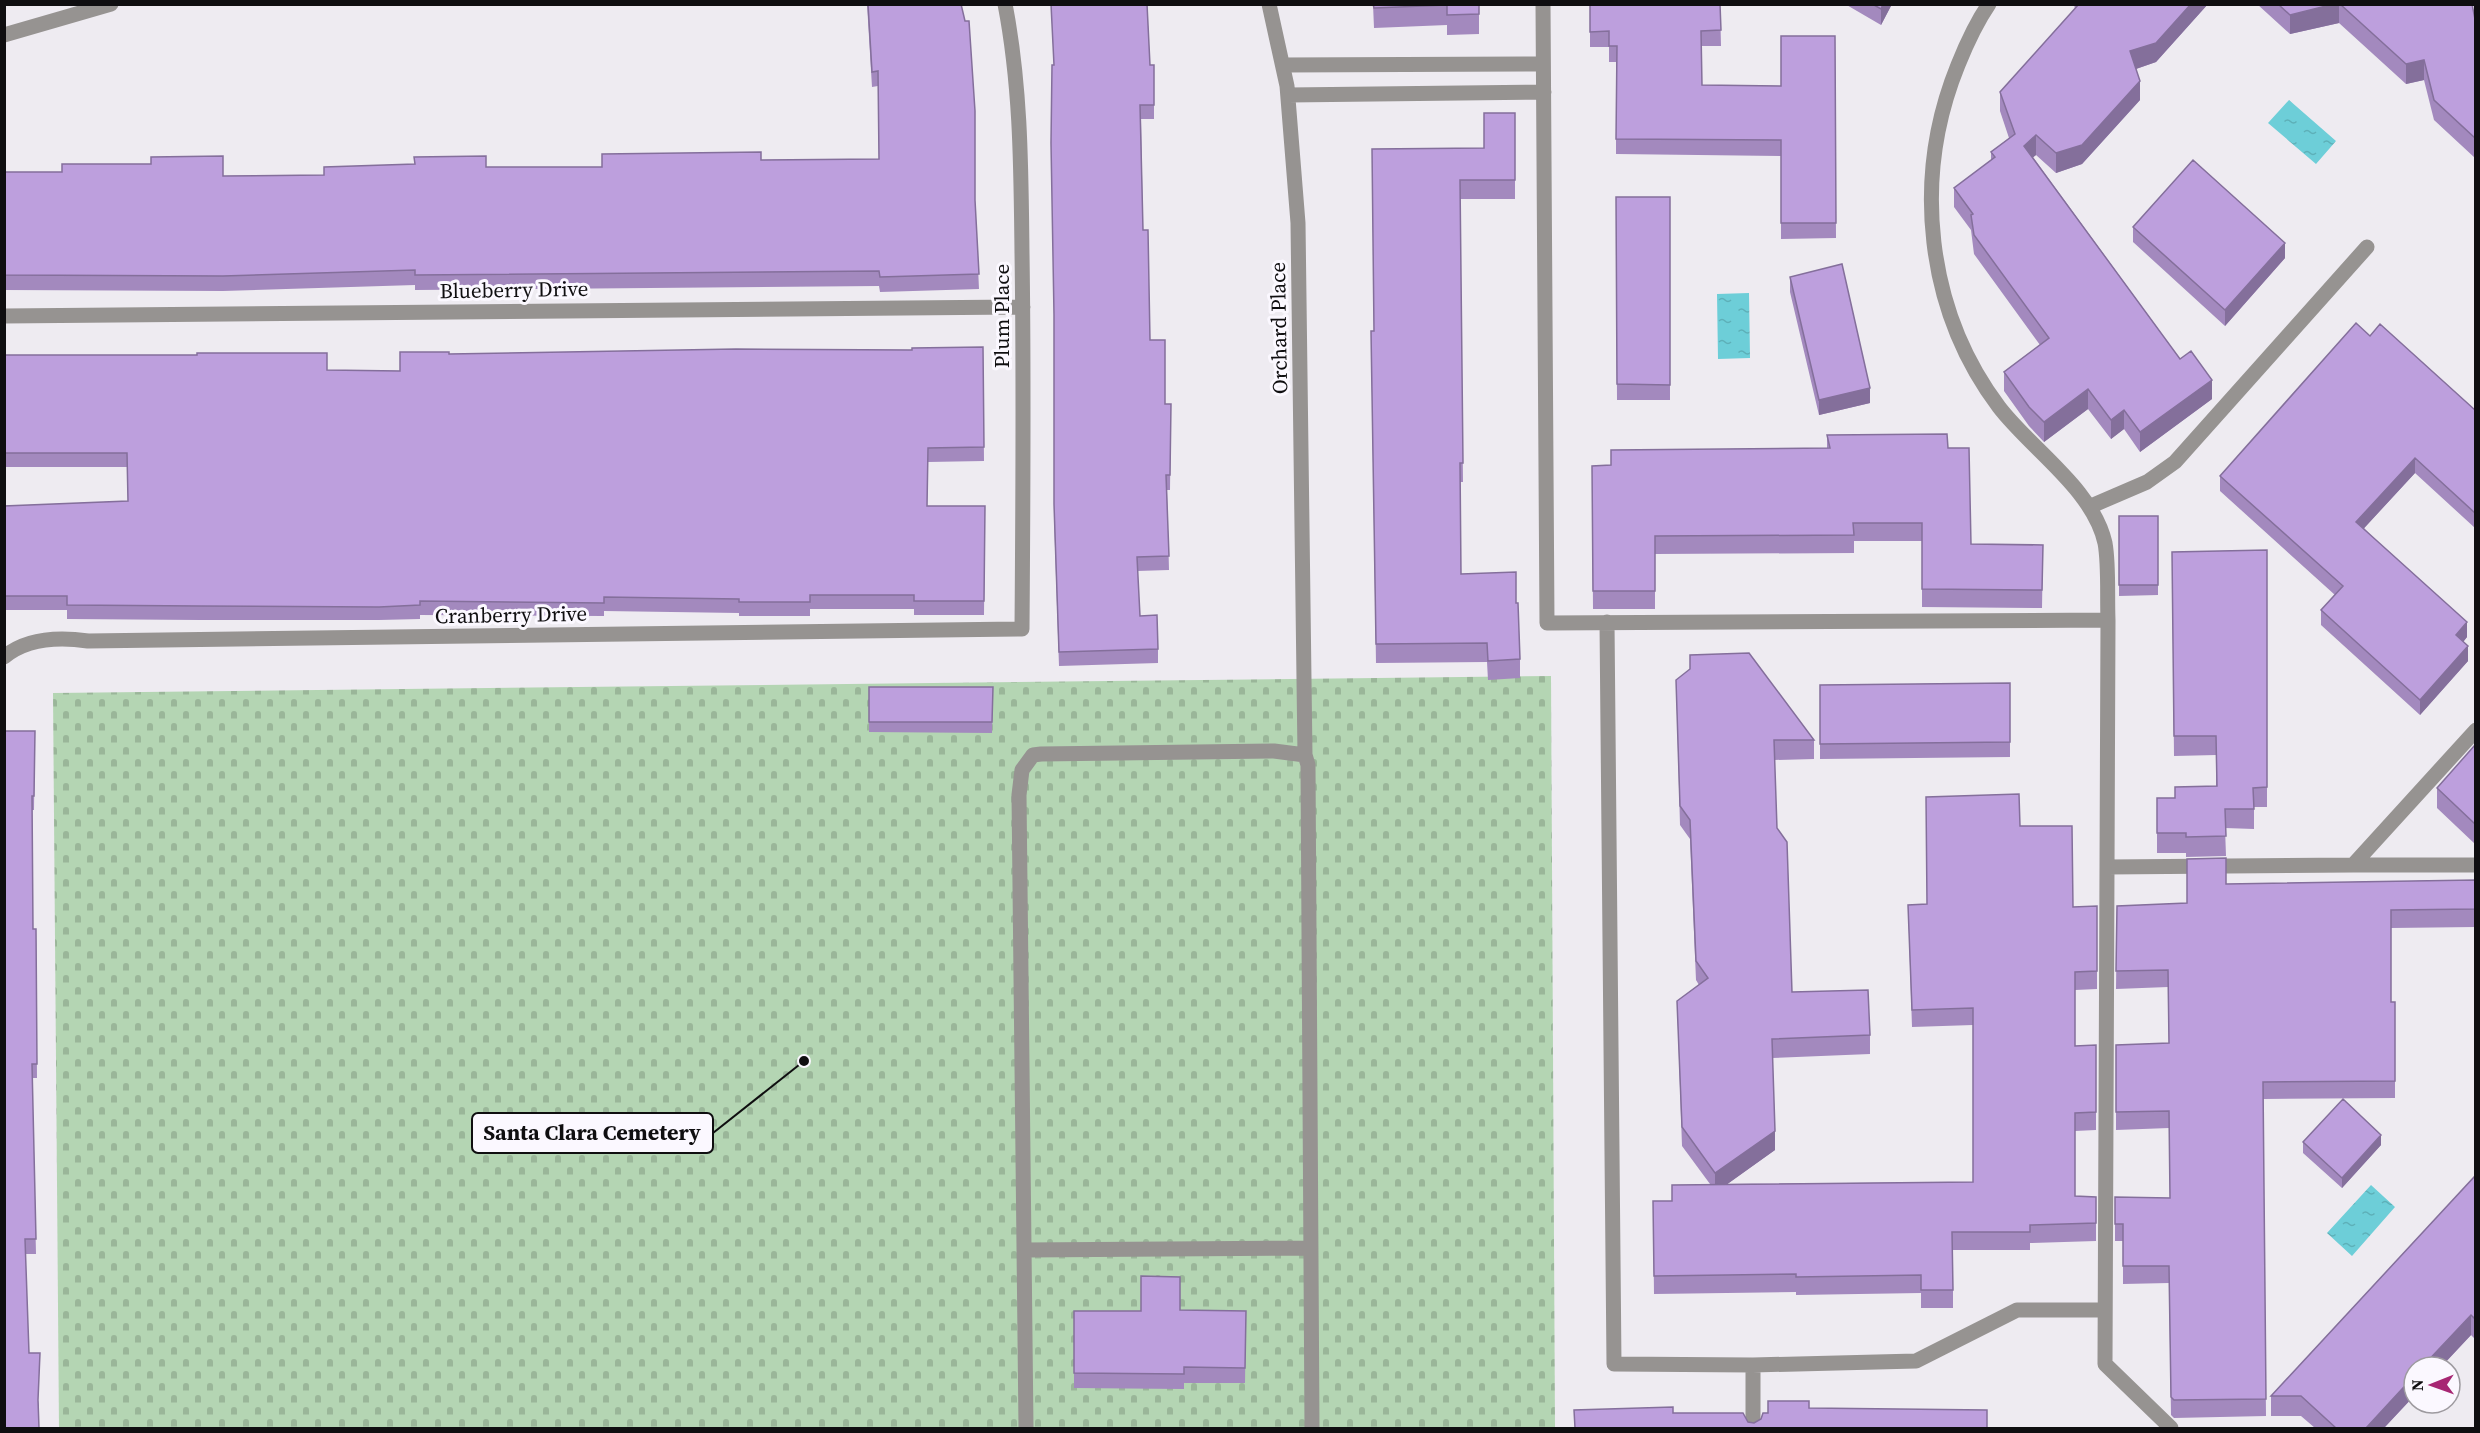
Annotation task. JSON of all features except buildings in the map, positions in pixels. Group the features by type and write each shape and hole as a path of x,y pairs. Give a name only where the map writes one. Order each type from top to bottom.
{"street":[{"path":"4,35 111,4"},
{"name":"Plum Place","path":"1005,4 1020,120 1023,307 1022,629"},
{"name":"Orchard Place","path":"1269,4 1288,95 1298,223 1305,755 1308,765 1312,1428"},
{"path":"1543,4 1547,623 2108,620"},
{"path":"1989,4 1965,49 1949,88 1938,129 1932,170 1931,212 1935,254 1944,295 1958,334 1976,372 1999,407 2089,507 2104,542 2108,620 2105,1364 2171,1428"},
{"path":"1283,65 1543,64"},
{"path":"1288,95 1544,92"},
{"path":"2089,507 2147,482 2175,462 2367,247"},
{"name":"Blueberry Drive","path":"4,316 1023,307"},
{"path":"1607,622 1614,1364 1753,1365 1916,1361 2018,1310 2104,1310"},
{"name":"Cranberry Drive","path":"4,657 31,643 64,638 88,641 1022,629"},
{"path":"2354,865 2475,730"},
{"path":"1026,1428 1019,795 1022,770 1033,755 1274,751 1305,755"},
{"path":"2107,867 2475,865"},
{"path":"1024,1250 1311,1248"},
{"path":"1753,1365 1753,1428"}],"green space":[{"path":"1551,676 1555,1428 59,1428 53,693"}],"water":[{"path":"2289,100 2336,141 2316,164 2268,123"},
{"path":"1749,293 1750,358 1718,359 1717,294"},
{"path":"2371,1185 2395,1207 2352,1256 2327,1233"}],"place":[{"name":"Santa Clara Cemetery","path":"804,1061"}]}
